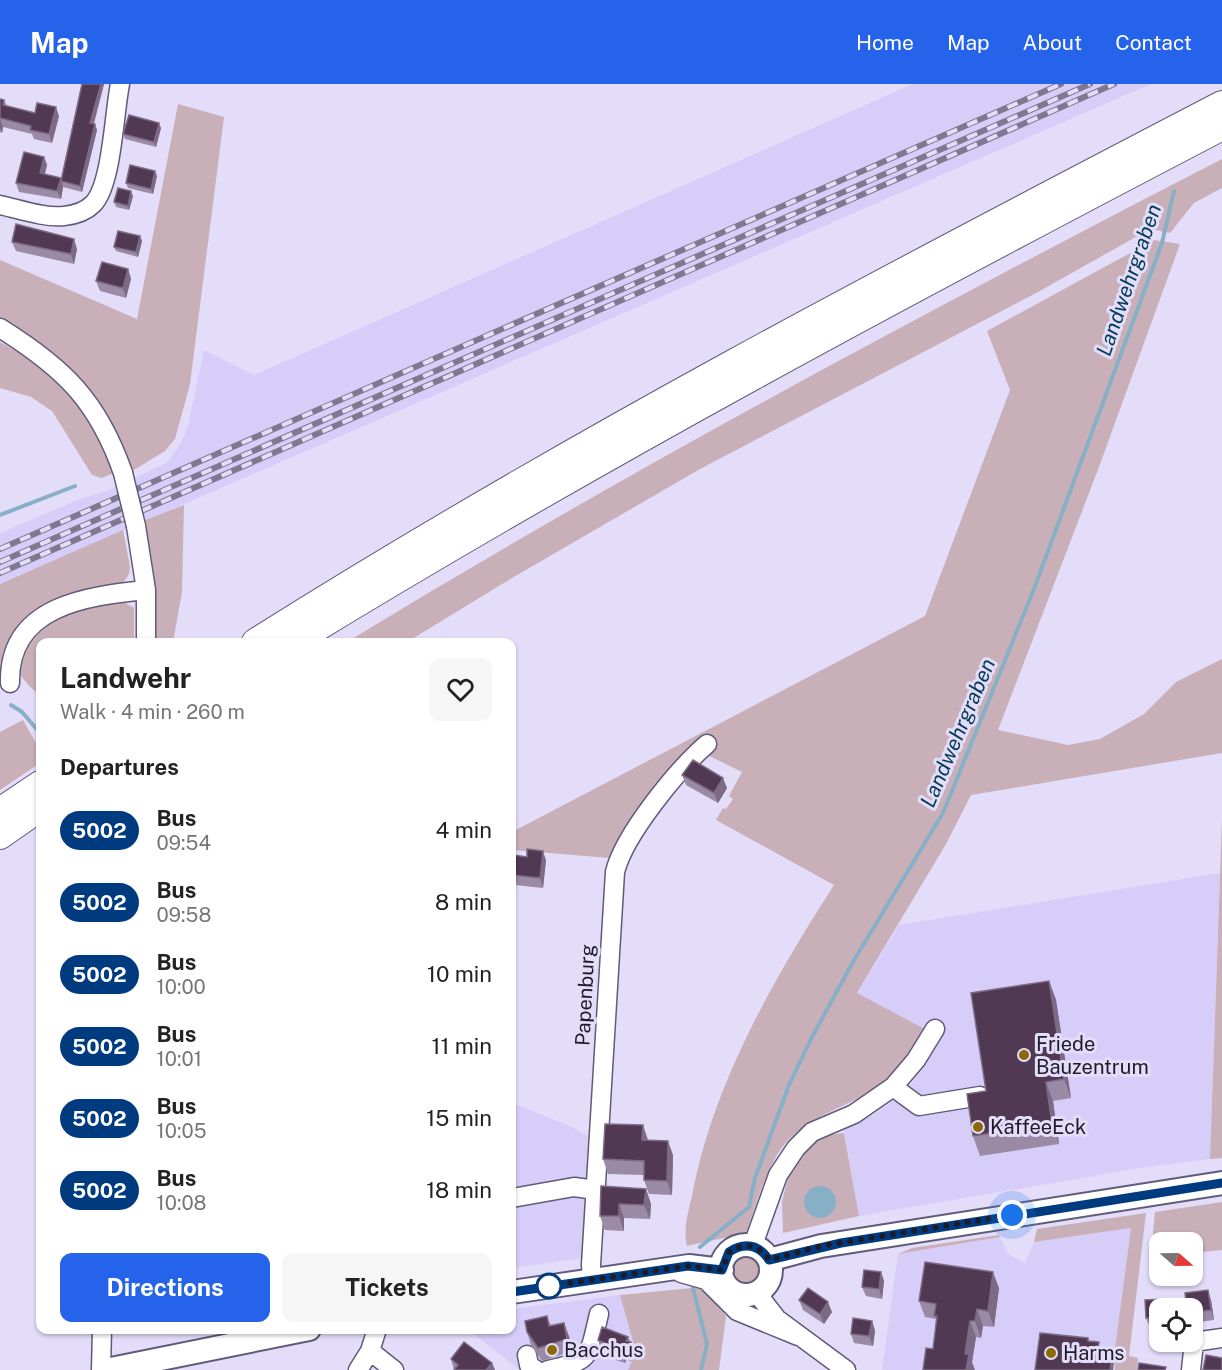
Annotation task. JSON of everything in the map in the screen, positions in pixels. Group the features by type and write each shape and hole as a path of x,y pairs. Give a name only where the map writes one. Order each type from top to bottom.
{"highway":[{"path":"262,638 437,531 645,411 832,309 1222,104"},
{"path":"300,638 445,549 658,428 841,327 1222,127"},
{"path":"0,811 36,787"},
{"path":"0,836 36,811"}],"main road":[{"path":"761,1253 771,1275 763,1288 756,1292 740,1294 727,1285 722,1270 729,1252 744,1245 761,1253 1222,1183"},
{"path":"516,1291 688,1266 722,1270"},
{"path":"106,1370 284,1334"}],"street":[{"path":"0,205 61,217 79,213 93,204 103,190 120,84"},
{"path":"0,328 62,371 87,398 112,441 123,472 136,526 146,590 146,638"},
{"path":"10,683 14,650 28,628 41,617 75,602 146,590"},
{"name":"Papenburg","path":"592,1280 591,1265 615,872 620,852 687,761 707,744"},
{"path":"761,1253 778,1175 796,1148 812,1132 854,1114 893,1088 916,1060 934,1029"},
{"path":"893,1088 919,1106 980,1096"},
{"path":"516,1197 574,1186 596,1190"},
{"path":"666,1269 706,1280 737,1311 798,1336"},
{"path":"756,1292 777,1319 846,1370"},
{"path":"548,1370 578,1364 587,1353 599,1314"},
{"path":"101,1370 102,1334"},
{"path":"358,1370 370,1351 375,1334"},
{"path":"1191,1370 1194,1342 1222,1338"},
{"path":"370,1351 394,1370"}],"shaded area":[{"path":"913,84 1151,84 0,584 0,533 80,499 107,491 168,462 182,441 188,426 204,350 254,375"},
{"path":"178,104 224,117 190,384 175,439 165,451 129,473 107,418 80,382 46,352 0,318 0,260 137,319"},
{"path":"1222,159 1222,188 1194,203 1170,233 1150,229 1038,292 700,469 414,638 354,638 671,453 1000,275"},
{"path":"1154,240 1180,244 1099,467 998,730 1068,745 1100,739 1144,714 1176,682 1222,659 1222,753 971,795 946,844 857,993 923,1028 909,1054 895,1072 879,1086 814,1120 789,1139 769,1170 747,1231 687,1246 686,1221 702,1154 730,1073 789,958 834,885 716,820 723,808 726,809 733,799 729,796 742,772 689,746 610,858 516,850 516,830 925,616 1010,390 987,331"},
{"path":"0,342 39,367 70,396 95,431 114,473 102,478 92,475 52,411 31,397 0,388"},
{"path":"184,505 182,592 174,638 154,638 153,569 143,521"},
{"path":"123,530 130,567 129,574 123,583 63,599 10,647 0,680 0,584"},
{"path":"114,601 124,602 134,608 134,638 36,638 36,692 17,671 20,649 56,614"},
{"path":"23,720 36,743 36,766 0,790 0,732"},
{"path":"1222,819 1222,1158 1210,1159"},
{"path":"1220,873 1210,1159 1140,1168 859,1216 844,1129 875,1114 904,1093 923,1069 941,1037 857,994 899,925"},
{"path":"516,1105 570,1126 591,1138 584,1258 516,1267"},
{"path":"844,1133 859,1216 783,1233 782,1202 791,1166 815,1137"},
{"path":"1222,1202 1222,1250 1203,1252 1203,1232 1153,1232 1155,1212"},
{"path":"1146,1213 1129,1356 1138,1358 1137,1370 1115,1370 1115,1348 1131,1228 1034,1242 1037,1229"},
{"path":"1131,1228 1115,1347 1115,1370 882,1370 898,1254 1000,1237 1008,1254 1025,1263 1034,1242"},
{"path":"999,1235 1000,1237 898,1254 912,1248"},
{"path":"747,1254 758,1259 763,1270 758,1281 747,1286 736,1281 731,1270 736,1259"},
{"path":"702,1287 726,1316 719,1370 628,1370 636,1352 620,1295"},
{"path":"620,1295 636,1353 628,1370 520,1370 473,1334 516,1334 516,1308"}],"water":[{"path":"820,1186 831,1191 836,1202 831,1213 820,1218 809,1213 804,1202 809,1191"}],"building":[{"path":"82,84 101,84 90,123 95,124 80,186 61,181"},
{"path":"0,99 4,100 3,105 35,113 37,103 56,107 49,134 30,130 31,126 0,118"},
{"path":"129,115 159,123 154,142 123,134"},
{"path":"24,152 44,157 40,173 61,178 57,191 16,183"},
{"path":"130,165 155,171 151,189 126,183"},
{"path":"118,188 131,191 128,206 114,202"},
{"path":"16,224 74,239 71,254 12,242"},
{"path":"118,231 140,236 136,252 114,247"},
{"path":"102,262 128,269 123,288 96,281"},
{"path":"693,760 723,778 714,793 682,775"},
{"path":"527,849 543,851 540,878 516,875 516,855 527,857"},
{"name":"Friede Bauzentrum","path":"1049,981 1064,1079 1046,1082 1052,1124 973,1136 967,1094 986,1091 971,993"},
{"path":"605,1124 643,1125 642,1140 668,1141 667,1181 644,1180 644,1161 603,1159"},
{"path":"601,1186 646,1189 644,1205 619,1204 619,1216 600,1216"},
{"path":"925,1262 993,1272 988,1311 977,1309 975,1321 970,1321 965,1354 969,1354 966,1370 923,1370 926,1348 933,1349 937,1316 934,1316 936,1304 919,1301"},
{"path":"864,1270 881,1272 879,1289 862,1287"},
{"path":"808,1288 828,1302 820,1314 799,1300"},
{"path":"1208,1290 1211,1310 1203,1311 1203,1298 1186,1298 1185,1293"},
{"path":"1145,1300 1149,1300 1149,1318 1146,1318"},
{"path":"547,1316 549,1326 564,1323 567,1339 538,1348 527,1332 525,1321"},
{"path":"853,1318 872,1321 869,1336 851,1334"},
{"path":"602,1327 628,1337 626,1341 631,1342 627,1351 623,1350 622,1354 613,1350 614,1347 598,1340"},
{"path":"1040,1333 1088,1338 1088,1341 1099,1342 1098,1348 1113,1350 1110,1370 1035,1370"},
{"path":"464,1342 492,1363 486,1370 454,1370 458,1365 451,1359"},
{"path":"1206,1355 1222,1358 1222,1370 1203,1370"},
{"path":"1139,1363 1166,1367 1165,1370 1138,1370"}],"waterway":[{"name":"Landwehrgraben","path":"700,1247 749,1207 755,1178 789,1085 812,1037 854,960 943,813 1034,589 1162,243 1174,191"},
{"path":"0,515 75,486"},
{"path":"11,705 22,712 36,728"},
{"name":"Landwehrgraben","path":"693,1288 707,1344 701,1370"}],"railway":[{"path":"0,549 1061,84"},
{"path":"0,562 1090,84"},
{"path":"0,573 1114,84"}],"bus line":[{"name":"5002","path":"516,1291 688,1266 722,1270 724,1259 729,1252 744,1245 759,1248 769,1260 821,1246 1222,1183"}],"place":[{"name":"Friede Bauzentrum","path":"1024,1055"},
{"name":"KaffeeEck","path":"978,1127"},
{"name":"Bacchus","path":"552,1350"},
{"name":"Harms","path":"1051,1353"}],"route":[{"path":"549,1286 688,1266 722,1270 724,1259 729,1252 744,1245 759,1248 769,1260 821,1246 1012,1215"}]}
